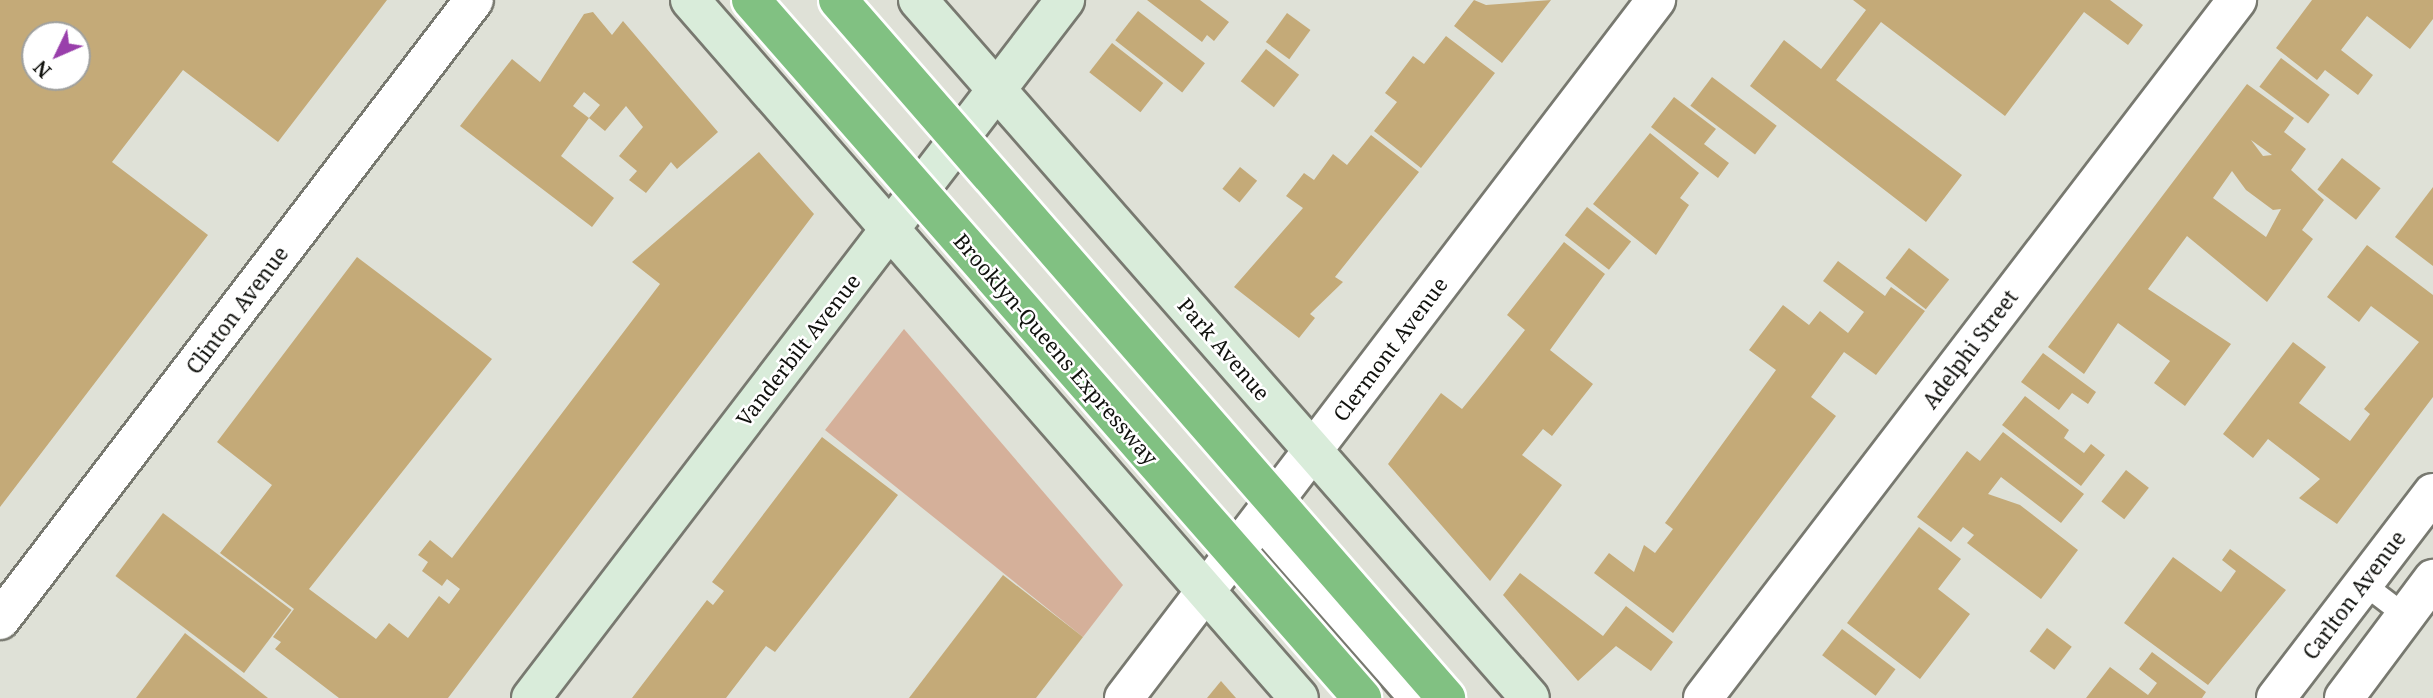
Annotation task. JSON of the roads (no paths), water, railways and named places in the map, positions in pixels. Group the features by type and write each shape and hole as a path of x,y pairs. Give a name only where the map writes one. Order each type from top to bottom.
{"highway":[{"name":"Brooklyn-Queens Expressway","path":"751,0 1362,698"},
{"path":"838,0 1446,698"}],"main road":[{"path":"690,0 1299,698"},
{"name":"Park Avenue","path":"918,0 1530,698"},
{"name":"Vanderbilt Avenue","path":"531,698 1065,0"}],"street":[{"name":"Clinton Avenue","path":"0,620 474,0"},
{"name":"Clermont Avenue","path":"1124,698 1656,0"},
{"name":"Adelphi Street","path":"1703,698 2237,0"},
{"name":"Carlton Avenue","path":"2276,698 2433,493"},
{"path":"2344,698 2433,579"}],"lane":[{"path":"1256,525 1408,698"},
{"path":"2364,584 2406,616"}]}
